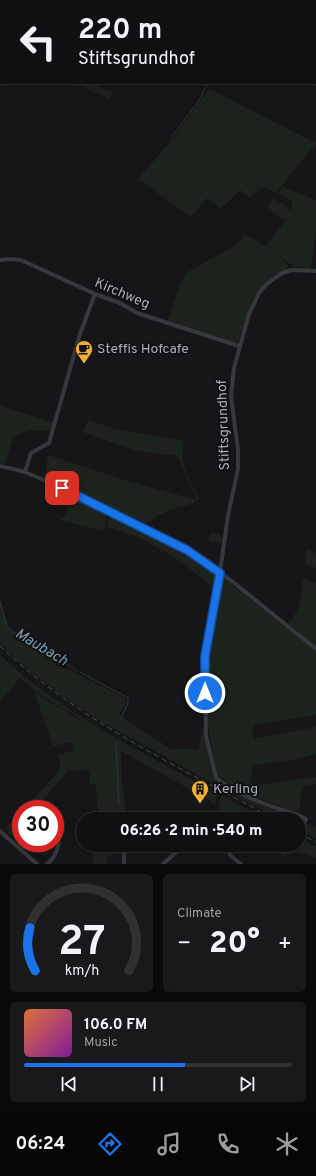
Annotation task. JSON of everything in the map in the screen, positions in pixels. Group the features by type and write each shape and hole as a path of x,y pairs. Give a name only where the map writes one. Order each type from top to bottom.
{"street":[{"name":"Kirchweg","path":"0,260 21,260 95,294 120,303 137,313 239,346"},
{"name":"Stiftsgrundhof","path":"287,812 230,788 220,782 214,774 206,736 205,656 220,573 228,516 238,469 238,450 231,390 239,346 249,314 259,293 274,278 292,270 316,270"},
{"path":"25,472 31,453 49,443 67,374 83,323 95,294"},
{"path":"0,466 25,472 81,496 187,550 220,573 316,649"},
{"path":"0,831 37,864"},
{"path":"47,864 52,860 56,852"},
{"path":"124,852 124,864"},
{"path":"163,864 176,852"},
{"path":"228,852 241,864"}],"shaded area":[{"path":"75,84 95,84 113,92 109,99"},
{"path":"209,89 316,143 276,193 263,187 250,197 240,190 221,209 207,198 191,217 138,179 172,140"},
{"path":"283,187 316,200 316,227 311,268 294,267 266,246 285,221 267,207 274,198 292,211 292,202 278,193"},
{"path":"244,236 249,236 271,250 286,263 288,267 272,278 252,302 238,342 232,342 168,321 181,282 188,272 233,247"},
{"path":"0,406 53,422 50,431 31,431 13,438 5,464 0,463"},
{"path":"88,420 115,429 184,441 184,465 188,478 199,499 191,504 166,511 144,526 45,479 48,455 124,480 197,500 177,456 137,451 83,432"},
{"path":"70,493 104,510 106,513 104,531 59,520 64,517 68,508 65,504"},
{"path":"110,512 184,549 218,574 216,590 191,570 152,544 107,527"},
{"path":"211,533 219,534 223,539 222,542 211,542 208,538"},
{"path":"307,549 316,553 316,568 305,564"},
{"path":"222,577 316,651 316,715 253,725 254,739 316,727 316,754 293,760 253,765 250,784 266,784 316,777 316,784 303,786 299,812 248,794 248,792 223,781 216,770 207,722 207,657"},
{"path":"303,579 316,583 316,647 288,623 298,608"},
{"path":"0,597 8,627 32,645 63,663 62,666 57,664 56,666 70,670 125,698 126,703 119,715 171,749 198,749 204,724 208,752 216,782 280,812 265,812 102,722 57,692 20,663 0,644"},
{"path":"0,655 50,696 77,714 132,747 217,794 215,806 197,789 189,789 121,751 122,783 126,812 98,812 96,785 90,784 90,770 68,771 43,800 32,800 58,772 60,765 58,755 74,750 72,742 53,746 34,691 46,700 71,714 90,729 72,713 46,699 20,678 0,701"},
{"path":"221,795 252,812 217,812"},
{"path":"12,822 12,834 10,836 6,830"},
{"path":"310,823 316,828 316,839 306,834 306,825"},
{"path":"306,842 316,847 316,858 296,853 283,857 279,853 306,852"},
{"path":"92,852 114,852 107,858 107,864 93,864"}],"waterway":[{"path":"171,138 198,102 207,84"},
{"name":"Maubach","path":"0,602 7,627 32,646 58,658 77,671"},
{"name":"Maubach","path":"80,672 128,698 128,703 121,718"},
{"name":"Maubach","path":"116,743 119,803"}],"railway":[{"path":"0,646 30,673 96,720 131,741 261,812"},
{"path":"306,837 316,842"}],"place":[{"name":"Steffis Hofcafe","path":"84,364"},
{"name":"Kerling","path":"200,804"}],"route":[{"path":"62,488 108,509 187,550 220,573 205,656 205,693"}]}
